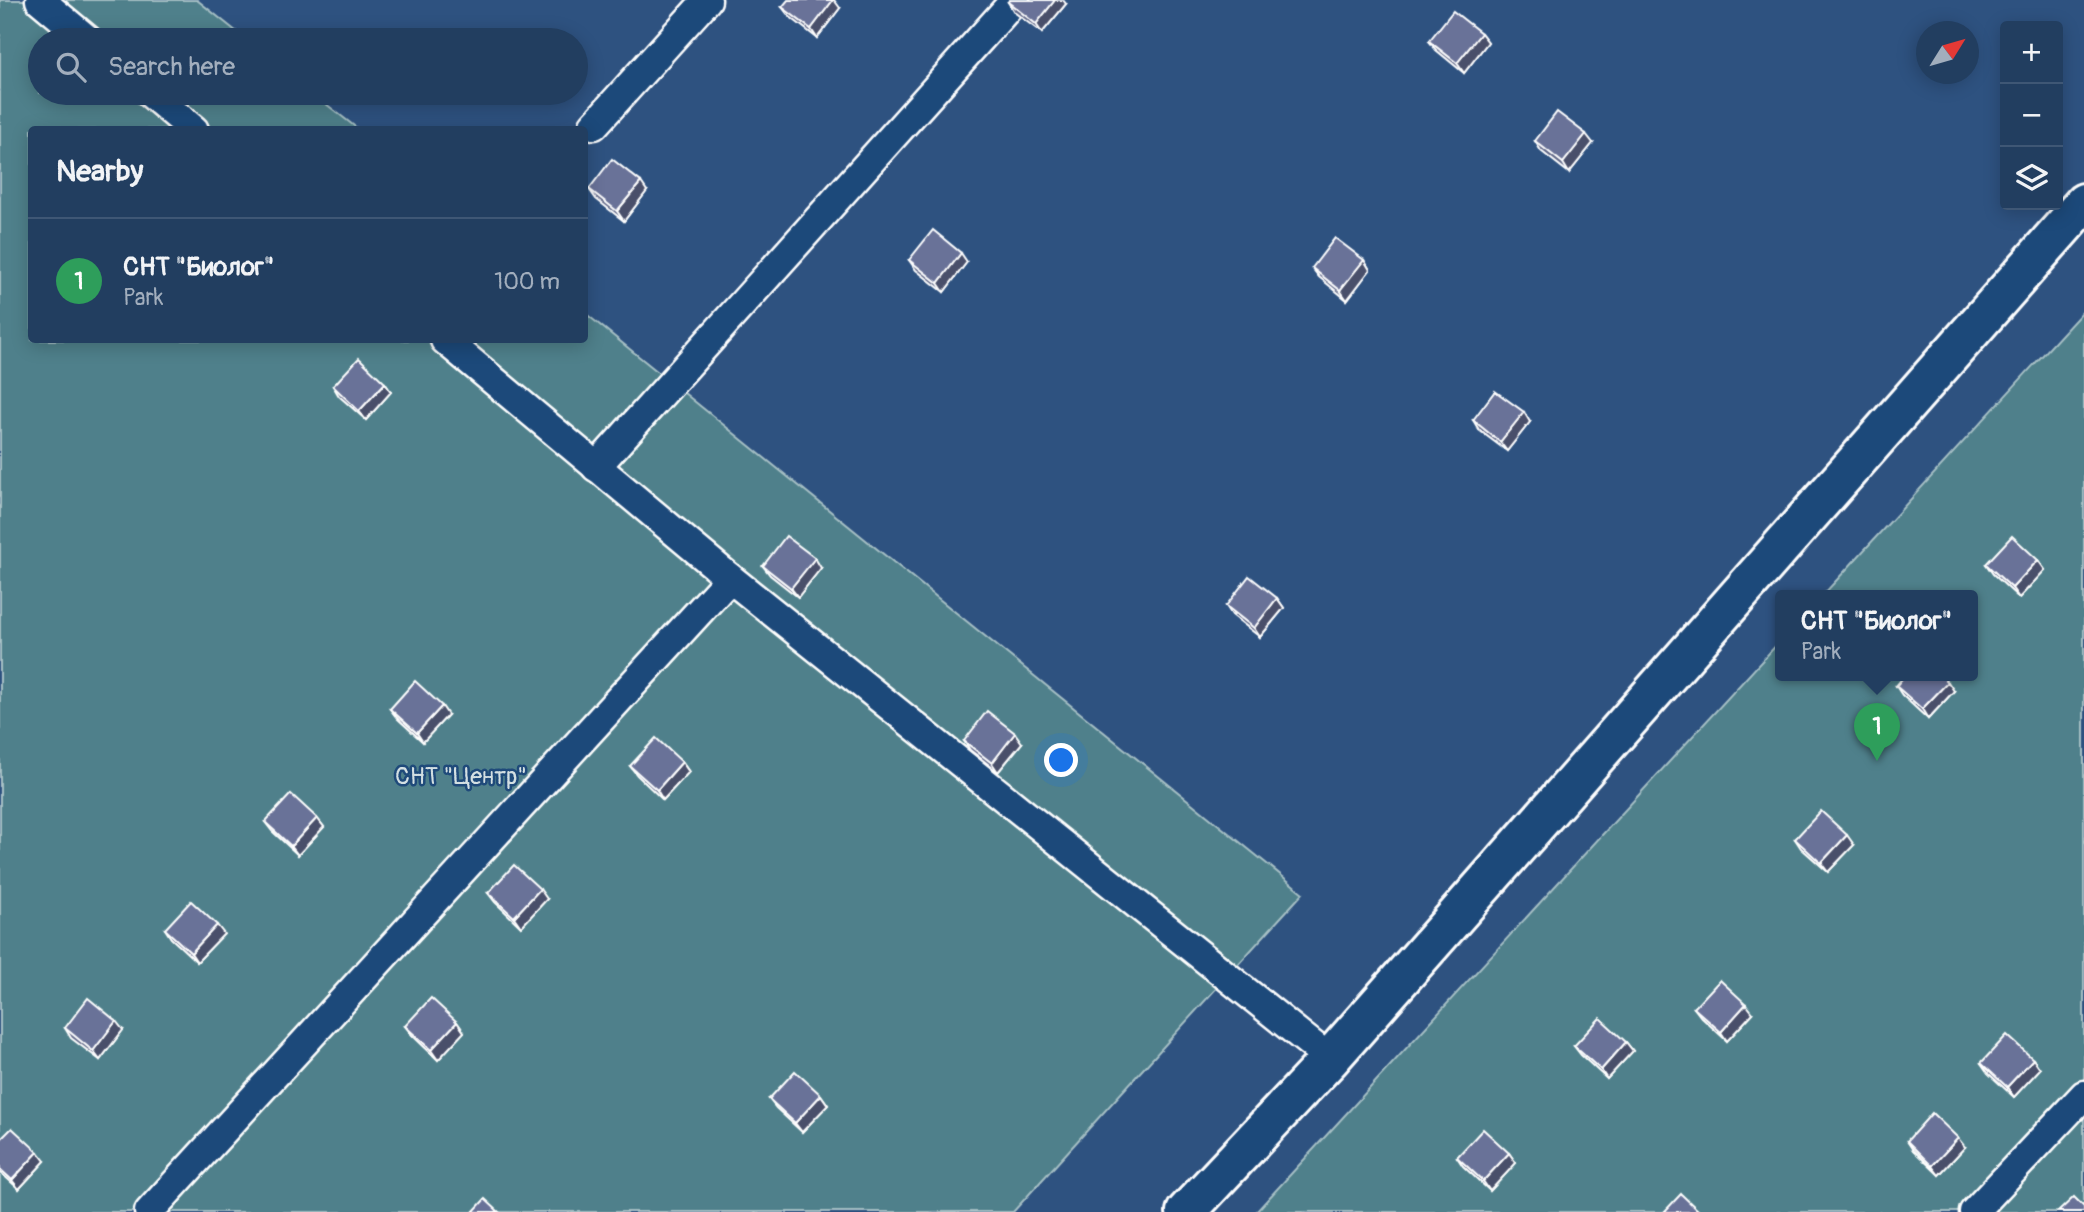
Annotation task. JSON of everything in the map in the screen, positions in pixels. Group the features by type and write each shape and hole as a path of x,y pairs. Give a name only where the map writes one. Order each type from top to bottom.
{"street":[{"path":"1186,1212 1330,1059 2084,203"}],"lane":[{"path":"40,0 74,28"},
{"path":"594,125 708,0"},
{"path":"596,467 1015,0"},
{"path":"164,105 189,126"},
{"path":"449,343 730,578 1330,1059"},
{"path":"149,1212 730,578"},
{"path":"1975,1212 2084,1095"}],"green space":[{"name":"СНТ \"Центр\"","path":"0,0 197,0 232,28 28,28 28,105 327,105 354,126 28,126 28,343 588,343 588,315 1303,893 1013,1212 0,1212"},
{"path":"2084,310 2084,1212 1256,1212 1775,647 1775,681 1978,681 1978,590 1828,590"}],"building":[{"path":"788,0 833,0 811,29 782,7"},
{"path":"1055,0 1036,24 1008,2"},
{"path":"1453,11 1481,33 1457,63 1429,41"},
{"path":"1557,112 1586,134 1563,163 1535,141"},
{"path":"612,159 641,182 617,211 589,189"},
{"path":"933,230 961,253 938,283 909,260"},
{"path":"1335,238 1364,260 1340,290 1312,268"},
{"path":"359,358 385,383 359,411 333,386"},
{"path":"1495,391 1524,412 1500,442 1473,420"},
{"path":"786,536 815,558 791,588 763,566"},
{"path":"2012,536 2038,560 2012,588 1986,564"},
{"path":"1249,576 1277,598 1254,628 1226,606"},
{"path":"415,681 442,706 417,733 390,709"},
{"path":"1900,681 1948,682 1922,709 1896,686"},
{"path":"987,711 1015,733 992,763 964,741"},
{"path":"656,738 682,762 657,790 630,766"},
{"path":"291,794 317,818 291,846 265,822"},
{"path":"1821,811 1847,835 1821,863 1795,839"},
{"path":"514,865 540,889 514,917 488,893"},
{"path":"191,901 217,925 191,953 165,929"},
{"path":"1720,980 1746,1004 1721,1032 1694,1008"},
{"path":"88,998 116,1021 93,1051 65,1028"},
{"path":"431,998 457,1022 431,1050 405,1026"},
{"path":"1600,1018 1626,1042 1601,1070 1574,1046"},
{"path":"2007,1035 2033,1059 2007,1087 1981,1063"},
{"path":"795,1071 821,1095 795,1123 769,1099"},
{"path":"1932,1113 1958,1138 1932,1166 1907,1141"},
{"path":"12,1128 38,1152 12,1180 0,1169 0,1140"},
{"path":"1483,1129 1509,1153 1483,1181 1457,1157"},
{"path":"1681,1194 1700,1212 1664,1212"},
{"path":"2074,1197 2084,1207 2084,1212 2058,1212"},
{"path":"485,1199 499,1212 473,1212"}],"place":[{"name":"СНТ \"Биолог\"","path":"1877,761"}]}
